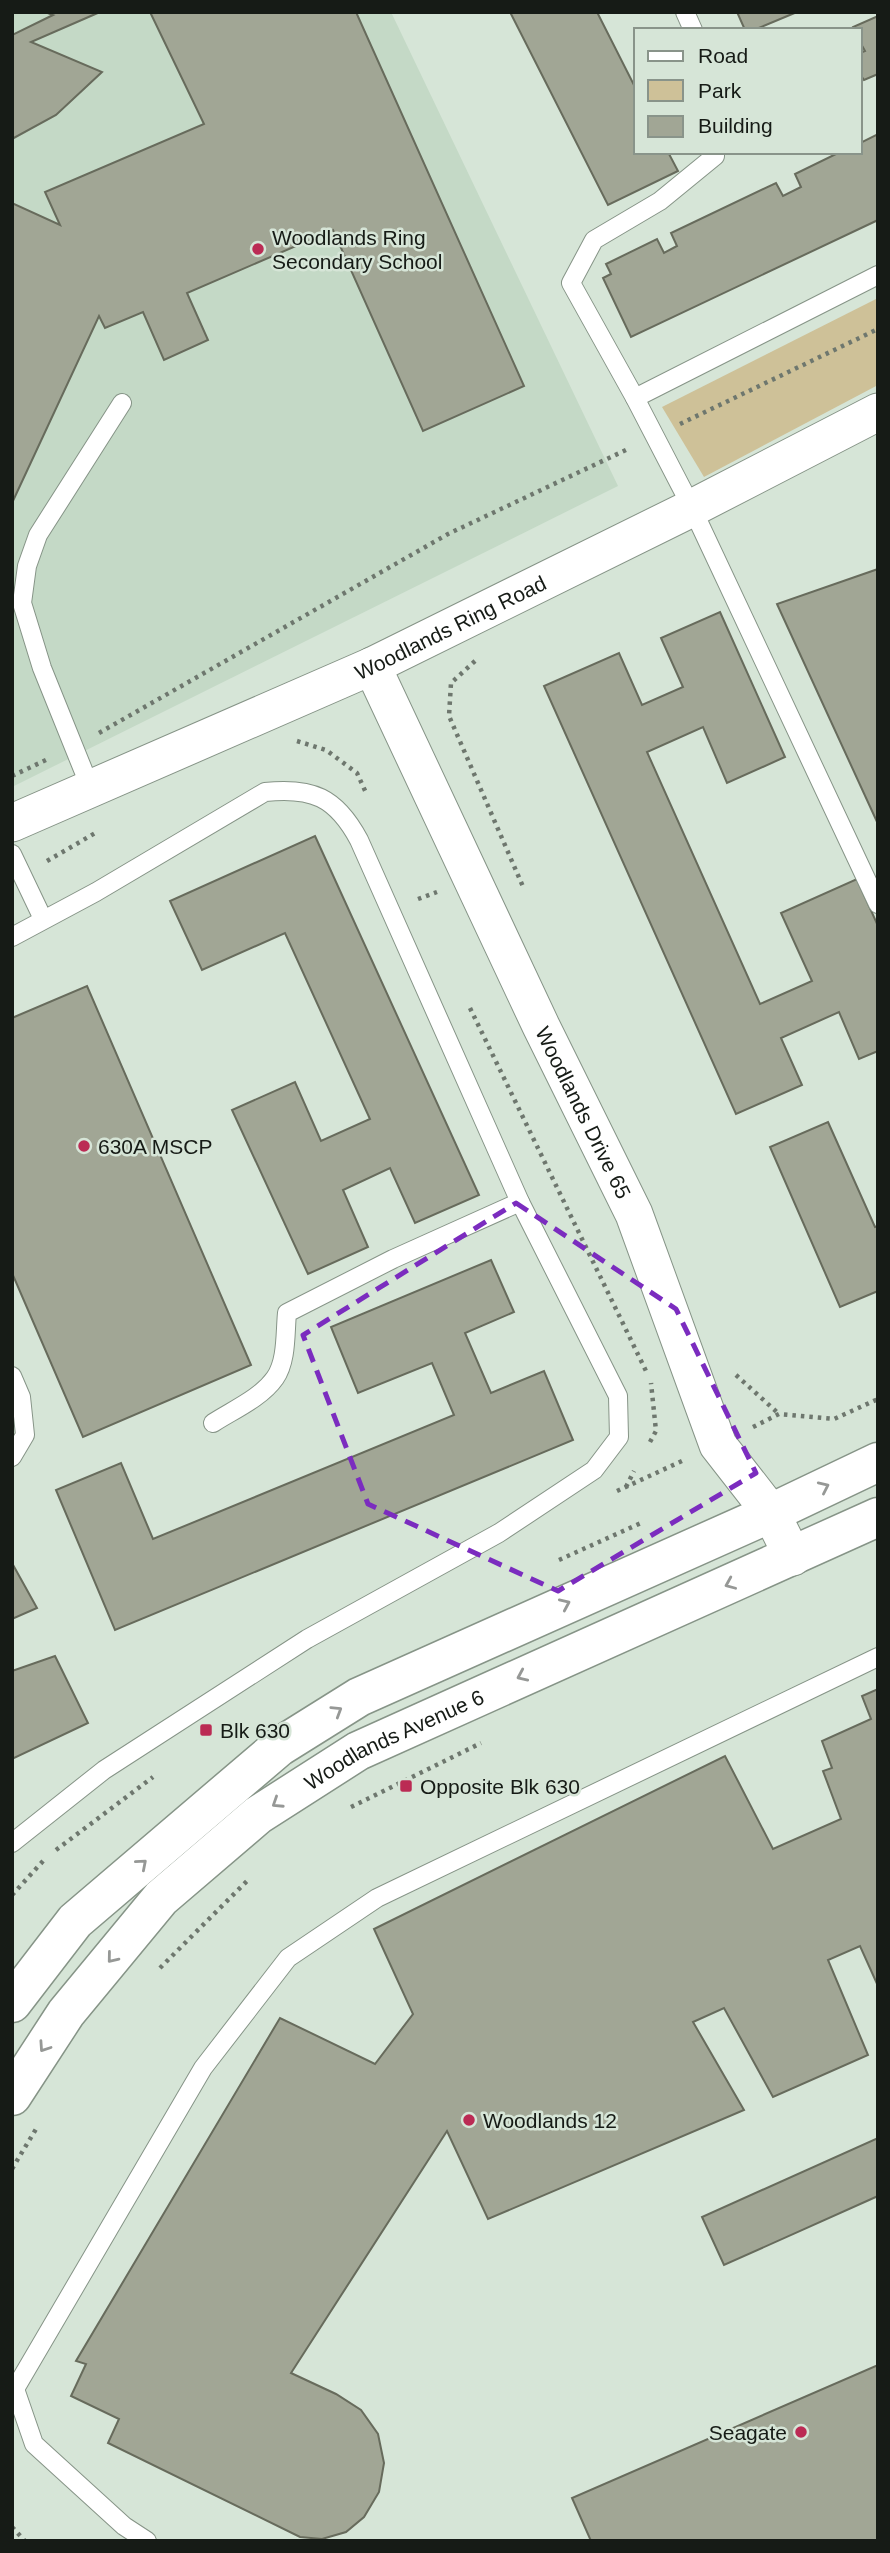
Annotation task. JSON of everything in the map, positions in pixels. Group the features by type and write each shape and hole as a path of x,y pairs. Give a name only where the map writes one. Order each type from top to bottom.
{"street":[{"name":"Woodlands Ring Road","path":"12,823 372,666 692,508 878,412"},
{"name":"Woodlands Drive 65","path":"372,666 541,1026 634,1214 718,1445 771,1513 793,1557"},
{"path":"12,2003 75,1922 279,1747 359,1697 771,1513 878,1462"},
{"name":"Woodlands Avenue 6","path":"12,2096 66,2013 161,1898 258,1815 358,1751 878,1517"}],"lane":[{"path":"685,12 692,28"},
{"path":"715,154 660,201 594,240 571,283 692,508 878,904"},
{"path":"635,398 878,275"},
{"path":"90,787 41,668 22,603 27,566 38,535 122,403"},
{"path":"12,937 96,892 265,792 291,789 321,797 347,817 520,1202 618,1396 619,1437 594,1471 499,1533 307,1639 104,1770 12,1843"},
{"path":"12,854 43,919"},
{"path":"213,1423 262,1391 276,1377 284,1353 287,1313 393,1259 520,1202"},
{"path":"12,1376 22,1397 25,1435 12,1457"},
{"path":"147,2541 124,2526 34,2444 15,2389 203,2068 288,1958 377,1898 878,1657"}],"path":[{"path":"12,776 74,747 448,534 878,329"},
{"path":"487,655 474,661 452,683 449,716 512,861"},
{"path":"466,1000 650,1379 656,1431 644,1453"},
{"path":"779,1414 834,1419 878,1399"},
{"path":"625,1487 638,1464"},
{"path":"345,1810 492,1738"},
{"path":"150,1977 257,1872"},
{"path":"12,2169 37,2128"},
{"path":"12,2527 25,2541"}],"highlighted area":[{"path":"516,1203 676,1309 756,1473 558,1591 368,1504 303,1335"}],"shaded area":[{"name":"Woodlands Ring Secondary School","path":"12,12 391,12 618,486 12,787"}],"green space":[{"path":"878,298 878,385 704,477 662,407"}],"building":[{"path":"45,12 100,12 31,42 102,72 56,115 12,139 12,35 53,15"},
{"path":"150,12 356,12 524,386 423,431 333,230 187,293 208,340 164,360 143,312 105,328 99,316 12,503 12,203 60,225 45,192 204,124"},
{"path":"510,12 597,12 634,85 634,154 669,154 678,171 608,205"},
{"path":"737,12 797,12 759,28 744,28"},
{"path":"878,16 878,74 864,80 862,52 865,51 862,46 862,28 853,27"},
{"path":"878,134 878,220 631,337 603,278 611,274 606,264 657,239 664,253 677,246 671,233 776,183 783,196 801,187 795,174 836,154 862,154 862,142"},
{"path":"878,569 878,824 777,604"},
{"path":"720,612 785,757 727,783 703,727 647,752 760,1004 812,981 781,913 857,879 878,926 878,1051 859,1059 839,1012 781,1038 802,1085 736,1114 544,686 619,653 642,705 683,687 661,638"},
{"path":"315,836 479,1195 415,1223 390,1168 343,1190 368,1247 308,1274 232,1110 295,1082 321,1141 370,1119 285,933 202,970 170,901"},
{"name":"630A MSCP","path":"87,986 251,1365 83,1437 12,1273 12,1018"},
{"path":"828,1122 875,1227 878,1226 878,1291 840,1307 770,1147"},
{"path":"491,1260 514,1312 465,1333 491,1393 544,1371 573,1440 115,1630 56,1490 121,1463 153,1539 454,1415 432,1363 358,1393 331,1327"},
{"path":"12,1563 37,1608 12,1619"},
{"path":"55,1656 88,1723 12,1759 12,1671"},
{"name":"Woodlands 12","path":"878,1689 878,1986 860,1946 828,1960 868,2055 773,2097 724,2008 693,2022 744,2110 488,2219 447,2131 291,2373 336,2394 361,2410 378,2434 384,2463 379,2492 364,2517 346,2532 322,2539 300,2537 108,2443 119,2419 71,2396 86,2364 76,2361 280,2018 375,2064 413,2014 374,1929 725,1756 773,1849 841,1819 823,1771 832,1768 822,1741 871,1719 862,1696"},
{"path":"878,2138 878,2196 724,2265 702,2217"},
{"name":"Seagate","path":"878,2365 878,2541 591,2541 572,2498"}],"place":[{"name":"Woodlands Ring Secondary School","path":"258,249"},
{"name":"630A MSCP","path":"84,1146"},
{"name":"Blk 630","path":"206,1730"},
{"name":"Opposite Blk 630","path":"406,1786"},
{"name":"Woodlands 12","path":"469,2120"},
{"name":"Seagate","path":"801,2432"}]}
